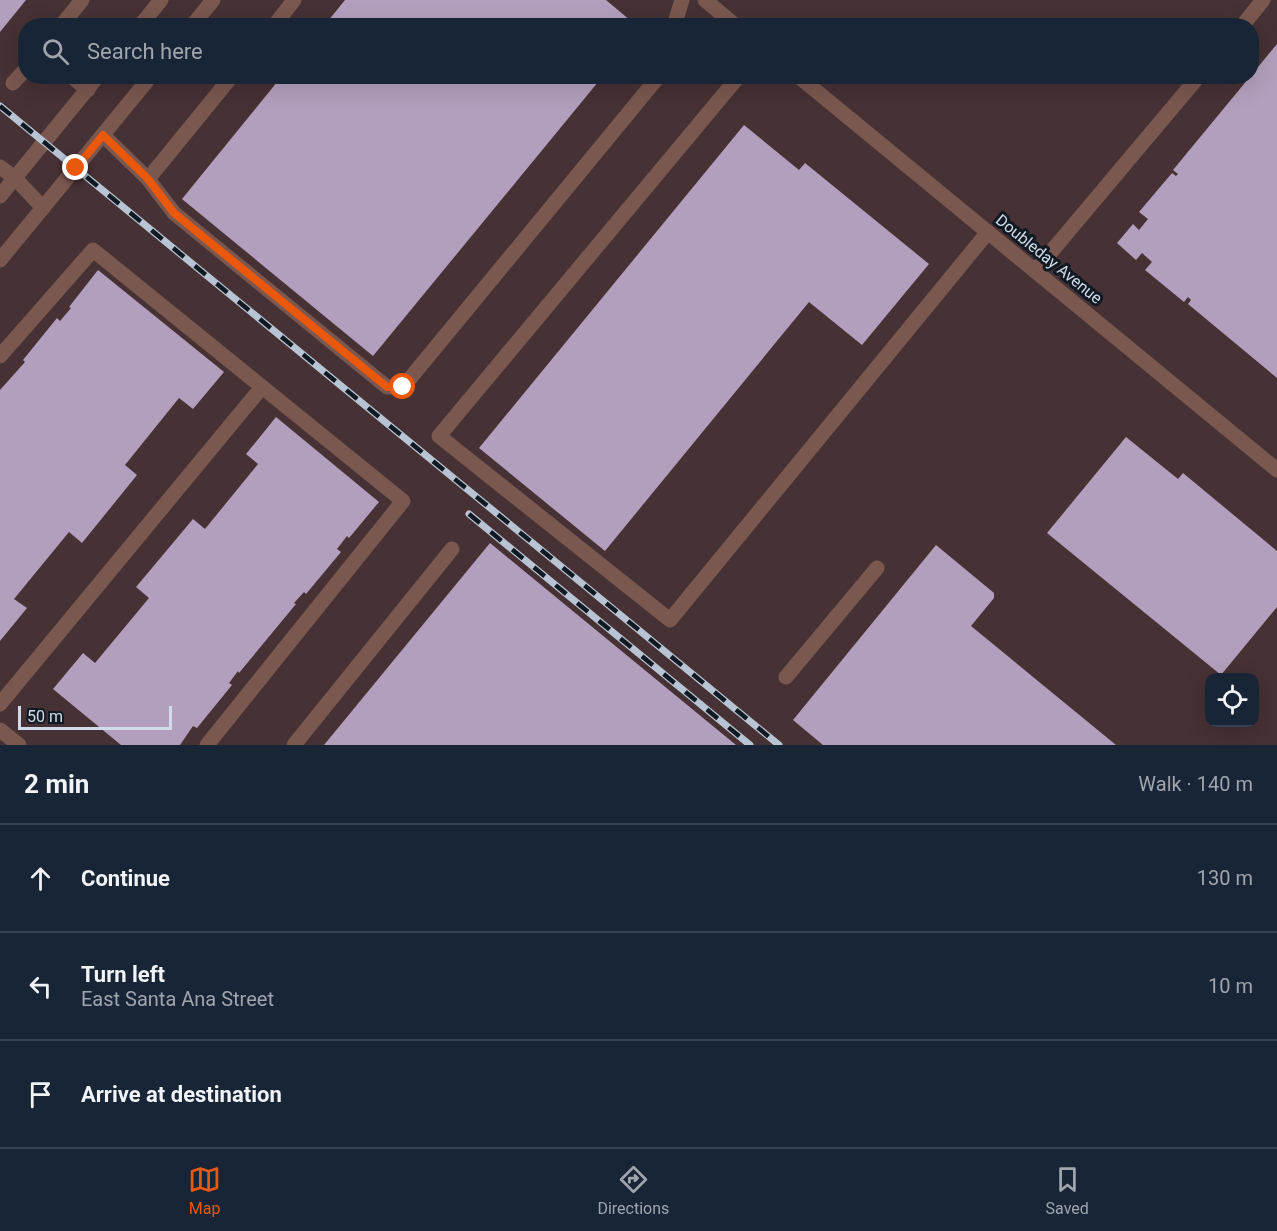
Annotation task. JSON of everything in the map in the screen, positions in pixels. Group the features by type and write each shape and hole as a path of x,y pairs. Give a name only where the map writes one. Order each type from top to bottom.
{"street":[{"path":"67,18 82,0"},
{"path":"146,18 161,0"},
{"path":"198,18 213,0"},
{"path":"280,18 294,0"},
{"path":"676,18 682,0"},
{"path":"705,0 726,18"},
{"path":"1248,18 1263,0"},
{"path":"13,83 18,78"},
{"path":"81,84 88,90"},
{"path":"0,196 92,84"},
{"path":"0,260 144,84"},
{"path":"148,179 225,84"},
{"path":"103,135 148,179 174,213 387,387 403,387 652,84"},
{"path":"732,84 439,436 670,620 988,232"},
{"name":"Doubleday Avenue","path":"808,84 1277,470"},
{"path":"1035,271 1192,84"},
{"path":"0,167 15,178 43,208"},
{"path":"0,356 93,250 403,501 207,745"},
{"path":"0,704 262,387"},
{"path":"294,745 452,549"},
{"path":"786,677 877,568"},
{"path":"0,730 19,745"}],"shaded area":[{"path":"0,0 1277,0 1277,745 0,745"}],"building":[{"path":"0,0 26,0 0,32"},
{"path":"345,0 606,0 627,18 330,18"},
{"path":"1277,44 1277,378 1188,304 1191,300 1188,297 1184,302 1145,270 1152,262 1142,253 1136,260 1117,243 1133,224 1139,230 1148,219 1139,212 1172,173 1176,176 1178,174 1173,170 1244,84 1259,84 1259,66"},
{"path":"275,84 596,84 373,356 182,199"},
{"path":"744,125 799,170 805,163 929,264 862,345 809,302 605,551 479,448"},
{"path":"98,270 224,372 193,409 179,398 125,465 137,475 82,543 69,532 14,599 27,608 0,641 0,390 25,362 23,360 57,318 60,321 71,308 69,307"},
{"path":"276,417 379,502 349,538 347,536 337,549 341,552 306,594 304,592 294,603 296,604 239,673 238,671 229,683 232,685 197,728 193,726 180,745 121,745 53,689 83,653 95,663 149,598 136,587 193,519 205,529 258,464 246,454"},
{"path":"1126,437 1178,479 1183,473 1277,551 1277,607 1223,673 1219,673 1047,533"},
{"path":"490,543 736,745 324,745"},
{"path":"936,545 994,593 994,598 971,626 1116,745 823,745 793,720"}],"railway":[{"path":"0,106 779,745"},
{"path":"469,514 750,745"}],"route":[{"path":"76,168 103,135 148,179 174,213 387,387 403,387"}]}
